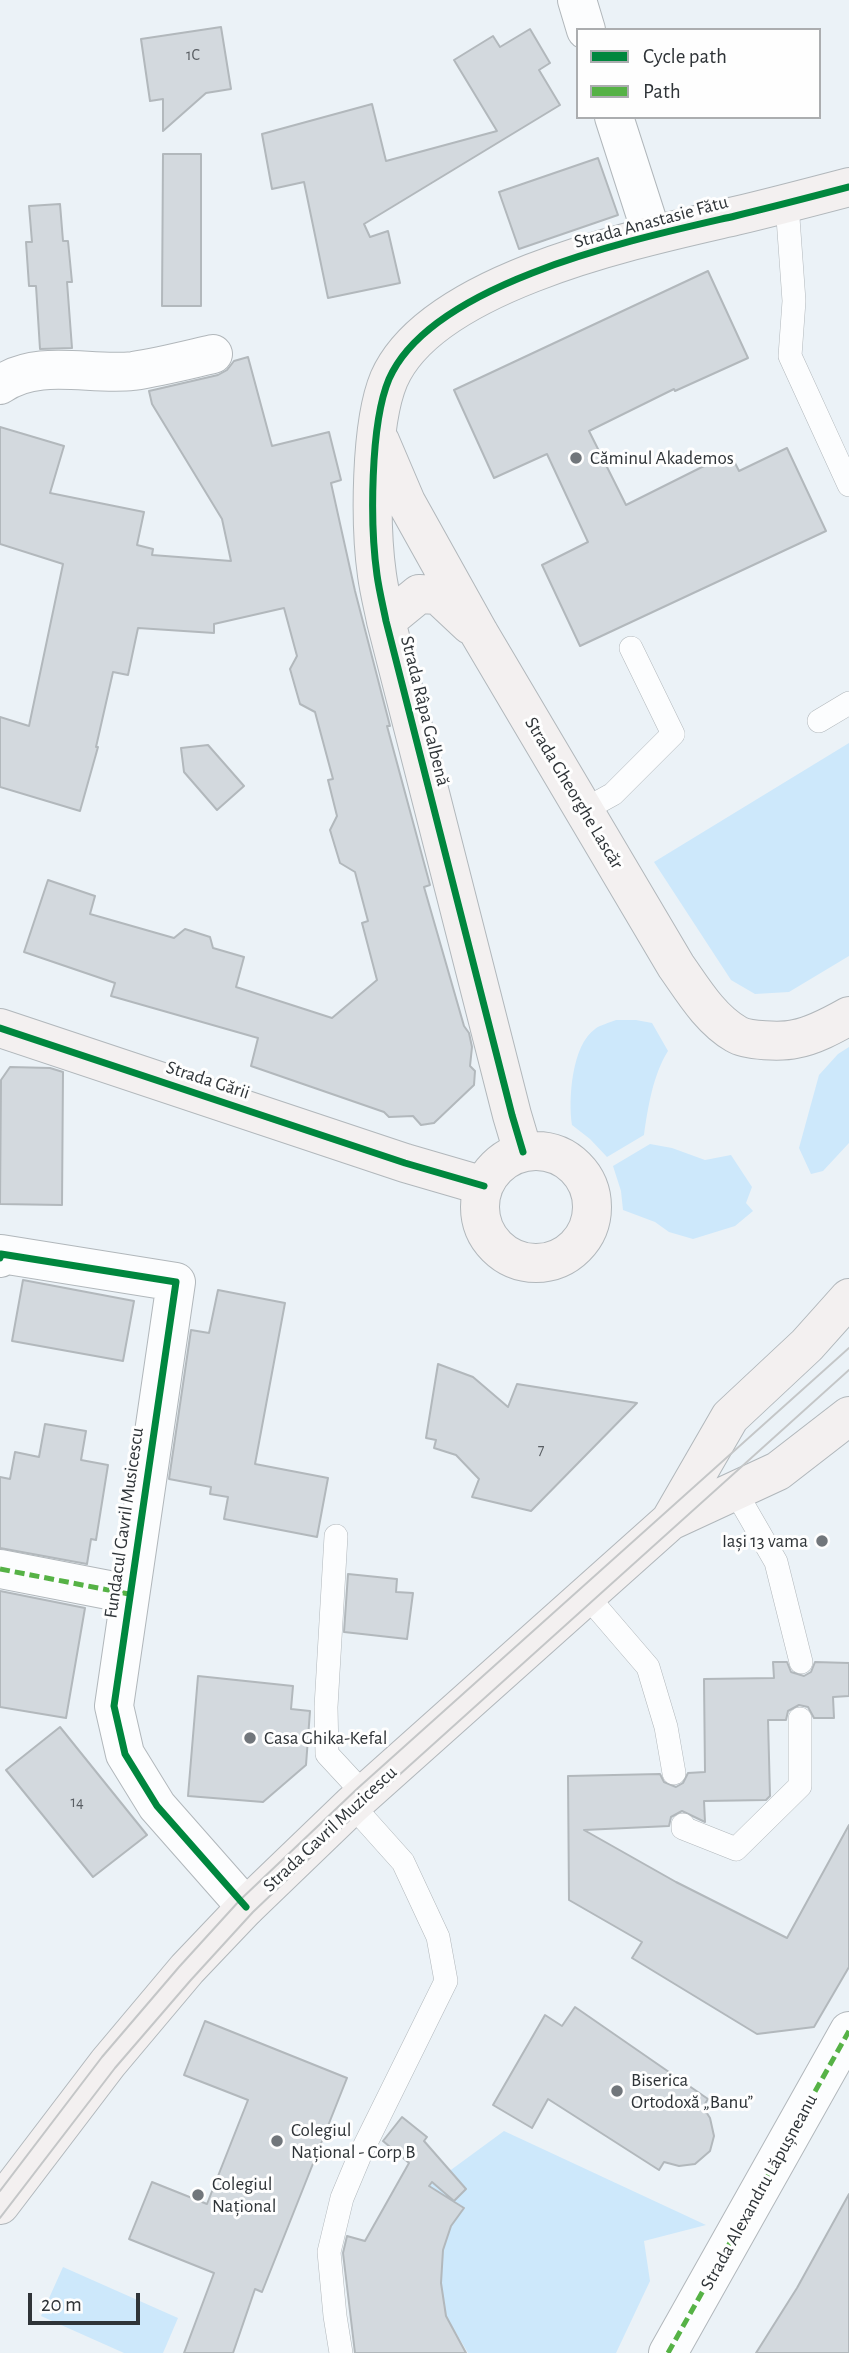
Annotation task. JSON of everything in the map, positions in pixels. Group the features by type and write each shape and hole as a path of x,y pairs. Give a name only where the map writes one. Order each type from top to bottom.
{"street":[{"path":"577,0 585,28"},
{"path":"615,119 652,235"},
{"name":"Strada Anastasie Fătu","path":"466,304 523,275 598,250 849,187"},
{"name":"Strada Râpa Galbenă","path":"466,304 430,329 407,351 389,379 377,433 373,525 376,574 508,1102 523,1152"},
{"path":"0,385 29,371 132,371 214,354"},
{"name":"Strada Gheorghe Lascăr","path":"377,433 407,502 479,633 676,966 711,1014 738,1035 759,1040 794,1040 834,1025 849,1016"},
{"path":"386,621 419,594 438,595 479,633"},
{"name":"Strada Gării","path":"0,1028 405,1163 484,1186"},
{"path":"542,1151 560,1156 575,1166 586,1181 592,1199 592,1217 585,1235 574,1249 558,1259 540,1263 521,1261 504,1253 491,1240 483,1223 480,1205 484,1186 499,1164 523,1152 542,1151"},
{"name":"Fundacul Gavril Musicescu","path":"0,1258 1,1254 176,1282 114,1706 125,1754 156,1805 246,1907"},
{"name":"Strada Gavril Muzicescu","path":"670,1521 730,1417 807,1345 849,1298"},
{"name":"Strada Gavril Muzicescu","path":"0,2205 108,2063 187,1969 246,1907 358,1800 670,1521 778,1471 849,1416"},
{"name":"Fundacul Gavril Musicescu","path":"0,1569 129,1594"},
{"name":"Strada Alexandru Lăpușneanu","path":"668,2353 849,2031"}],"lane":[{"path":"787,204 794,301 790,356 849,485"},
{"path":"583,810 612,794 673,734 631,648"},
{"path":"818,721 849,703"},
{"path":"735,1491 776,1562 801,1662"},
{"path":"336,1536 326,1707 327,1754 403,1862 438,1937 446,1982 360,2155 342,2198 329,2252 341,2353"},
{"path":"587,1596 648,1667 666,1727 674,1773"},
{"path":"683,1825 683,1828 736,1849 800,1786 800,1719"}],"shaded area":[{"path":"849,743 849,956 789,992 755,994 731,980 654,862"},
{"path":"616,1020 652,1023 668,1051 649,1102 644,1135 607,1157 572,1125 571,1087 581,1047 587,1037 597,1028"},
{"path":"849,1047 849,1143 823,1171 811,1174 799,1148 819,1075 838,1054"},
{"path":"650,1144 672,1148 705,1160 731,1155 752,1187 746,1203 753,1211 735,1226 693,1239 669,1232 655,1222 623,1210 621,1191 613,1166"},
{"path":"504,2131 706,2225 644,2241 650,2281 616,2353 468,2353 446,2316 441,2283 443,2250 451,2226 464,2208 429,2186"},
{"path":"63,2267 178,2318 163,2353 124,2353 41,2316"}],"building":[{"path":"221,27 231,89 206,93 163,131 163,99 150,101 141,39"},
{"path":"530,29 550,63 539,70 560,105 364,224 370,237 388,231 400,283 328,298 304,182 272,189 262,134 372,104 386,161 497,131 454,60 493,36 500,47"},
{"path":"163,154 201,154 201,306 162,306"},
{"path":"598,158 618,215 519,249 499,192"},
{"path":"60,204 63,241 68,241 72,282 67,282 72,348 40,349 36,286 29,286 26,242 32,242 29,206"},
{"name":"Căminul Akademos","path":"708,271 748,358 675,391 674,389 589,431 626,505 730,453 739,471 787,448 826,531 580,646 542,565 588,542 547,454 494,478 454,390"},
{"path":"248,357 272,446 329,432 341,480 331,483 355,591 390,726 387,726 430,885 424,887 472,1047 470,1066 475,1071 474,1085 434,1123 421,1125 413,1116 389,1117 384,1112 251,1066 258,1038 111,996 115,983 24,952 48,880 95,896 90,914 174,938 185,929 210,937 213,948 244,957 236,987 332,1018 377,980 362,923 368,921 355,872 340,863 330,830 337,816 328,780 333,779 315,712 300,704 290,669 297,656 284,608 214,624 214,633 138,628 128,675 113,672 98,747 80,811 0,787 0,717 29,726 63,564 0,544 0,427 64,446 50,493 144,512 137,545 153,549 152,555 231,561 222,519 152,404 149,391 218,375 227,370 234,361"},
{"path":"208,745 244,786 217,810 184,772 181,748"},
{"path":"10,1067 50,1068 63,1072 62,1205 0,1204 1,1080"},
{"path":"23,1280 134,1301 123,1361 12,1341"},
{"path":"218,1290 285,1303 255,1464 328,1478 317,1537 224,1519 228,1497 210,1494 211,1487 169,1479 191,1330 209,1333"},
{"path":"438,1364 473,1377 508,1407 517,1384 637,1403 531,1511 472,1497 479,1479 456,1455 434,1448 436,1440 426,1438"},
{"path":"45,1424 86,1431 81,1460 108,1465 96,1540 91,1539 87,1564 0,1548 0,1477 10,1479 15,1452 39,1457"},
{"path":"348,1574 397,1579 396,1592 413,1593 407,1639 344,1632"},
{"path":"0,1591 85,1608 66,1718 0,1707"},
{"path":"773,1662 787,1662 791,1672 804,1676 811,1672 815,1662 849,1663 849,1696 833,1697 834,1718 814,1718 808,1707 799,1705 788,1711 786,1720 768,1720 770,1796 766,1800 704,1801 705,1822 682,1811 671,1817 669,1826 584,1830 676,1882 787,1938 849,1825 849,1967 814,2027 757,2034 632,1958 642,1942 569,1900 568,1776 660,1774 664,1782 676,1787 683,1783 688,1773 705,1772 704,1679 774,1678"},
{"name":"Casa Ghika-Kefal","path":"198,1676 293,1686 291,1709 310,1711 306,1765 263,1802 188,1796"},
{"path":"60,1727 147,1835 93,1877 6,1770"},
{"name":"Biserica Ortodoxă „Banu”","path":"575,2007 708,2099 703,2107 710,2118 714,2136 710,2151 695,2164 679,2166 664,2162 659,2170 548,2099 532,2128 493,2105 545,2015 562,2026"},
{"name":"Colegiul Național - Corp B","path":"205,2021 347,2078 262,2292 255,2289 233,2353 184,2353 214,2273 129,2239 152,2182 207,2204 248,2100 184,2075"},
{"path":"402,2117 427,2137 424,2141 466,2189 454,2201 432,2182 429,2186 464,2208 451,2226 443,2250 441,2283 446,2316 466,2353 355,2353 343,2253 347,2236 365,2241 409,2163 383,2141"},
{"path":"849,2194 849,2353 756,2353 797,2288"}],"tram line":[{"path":"0,2191 102,2057 240,1900 358,1788 849,1348"},
{"path":"0,2218 115,2068 253,1912 358,1812 849,1370"}],"marked path":[{"path":"0,1569 129,1594"},
{"path":"668,2353 849,2031"}],"cycle path":[{"path":"523,1152 379,586 373,530 373,476 378,422 389,379 412,345 448,315 492,290 542,269 647,237 849,187"},
{"path":"0,1028 405,1163 484,1186"},
{"path":"0,1258 1,1254 176,1282 114,1706 125,1754 157,1806 246,1907"}],"place":[{"name":"Căminul Akademos","path":"576,458"},
{"name":"Iași 13 vama","path":"822,1541"},
{"name":"Casa Ghika-Kefal","path":"250,1738"},
{"name":"Biserica Ortodoxă „Banu”","path":"617,2091"},
{"name":"Colegiul Național - Corp B","path":"277,2141"},
{"name":"Colegiul Național","path":"198,2195"}]}
